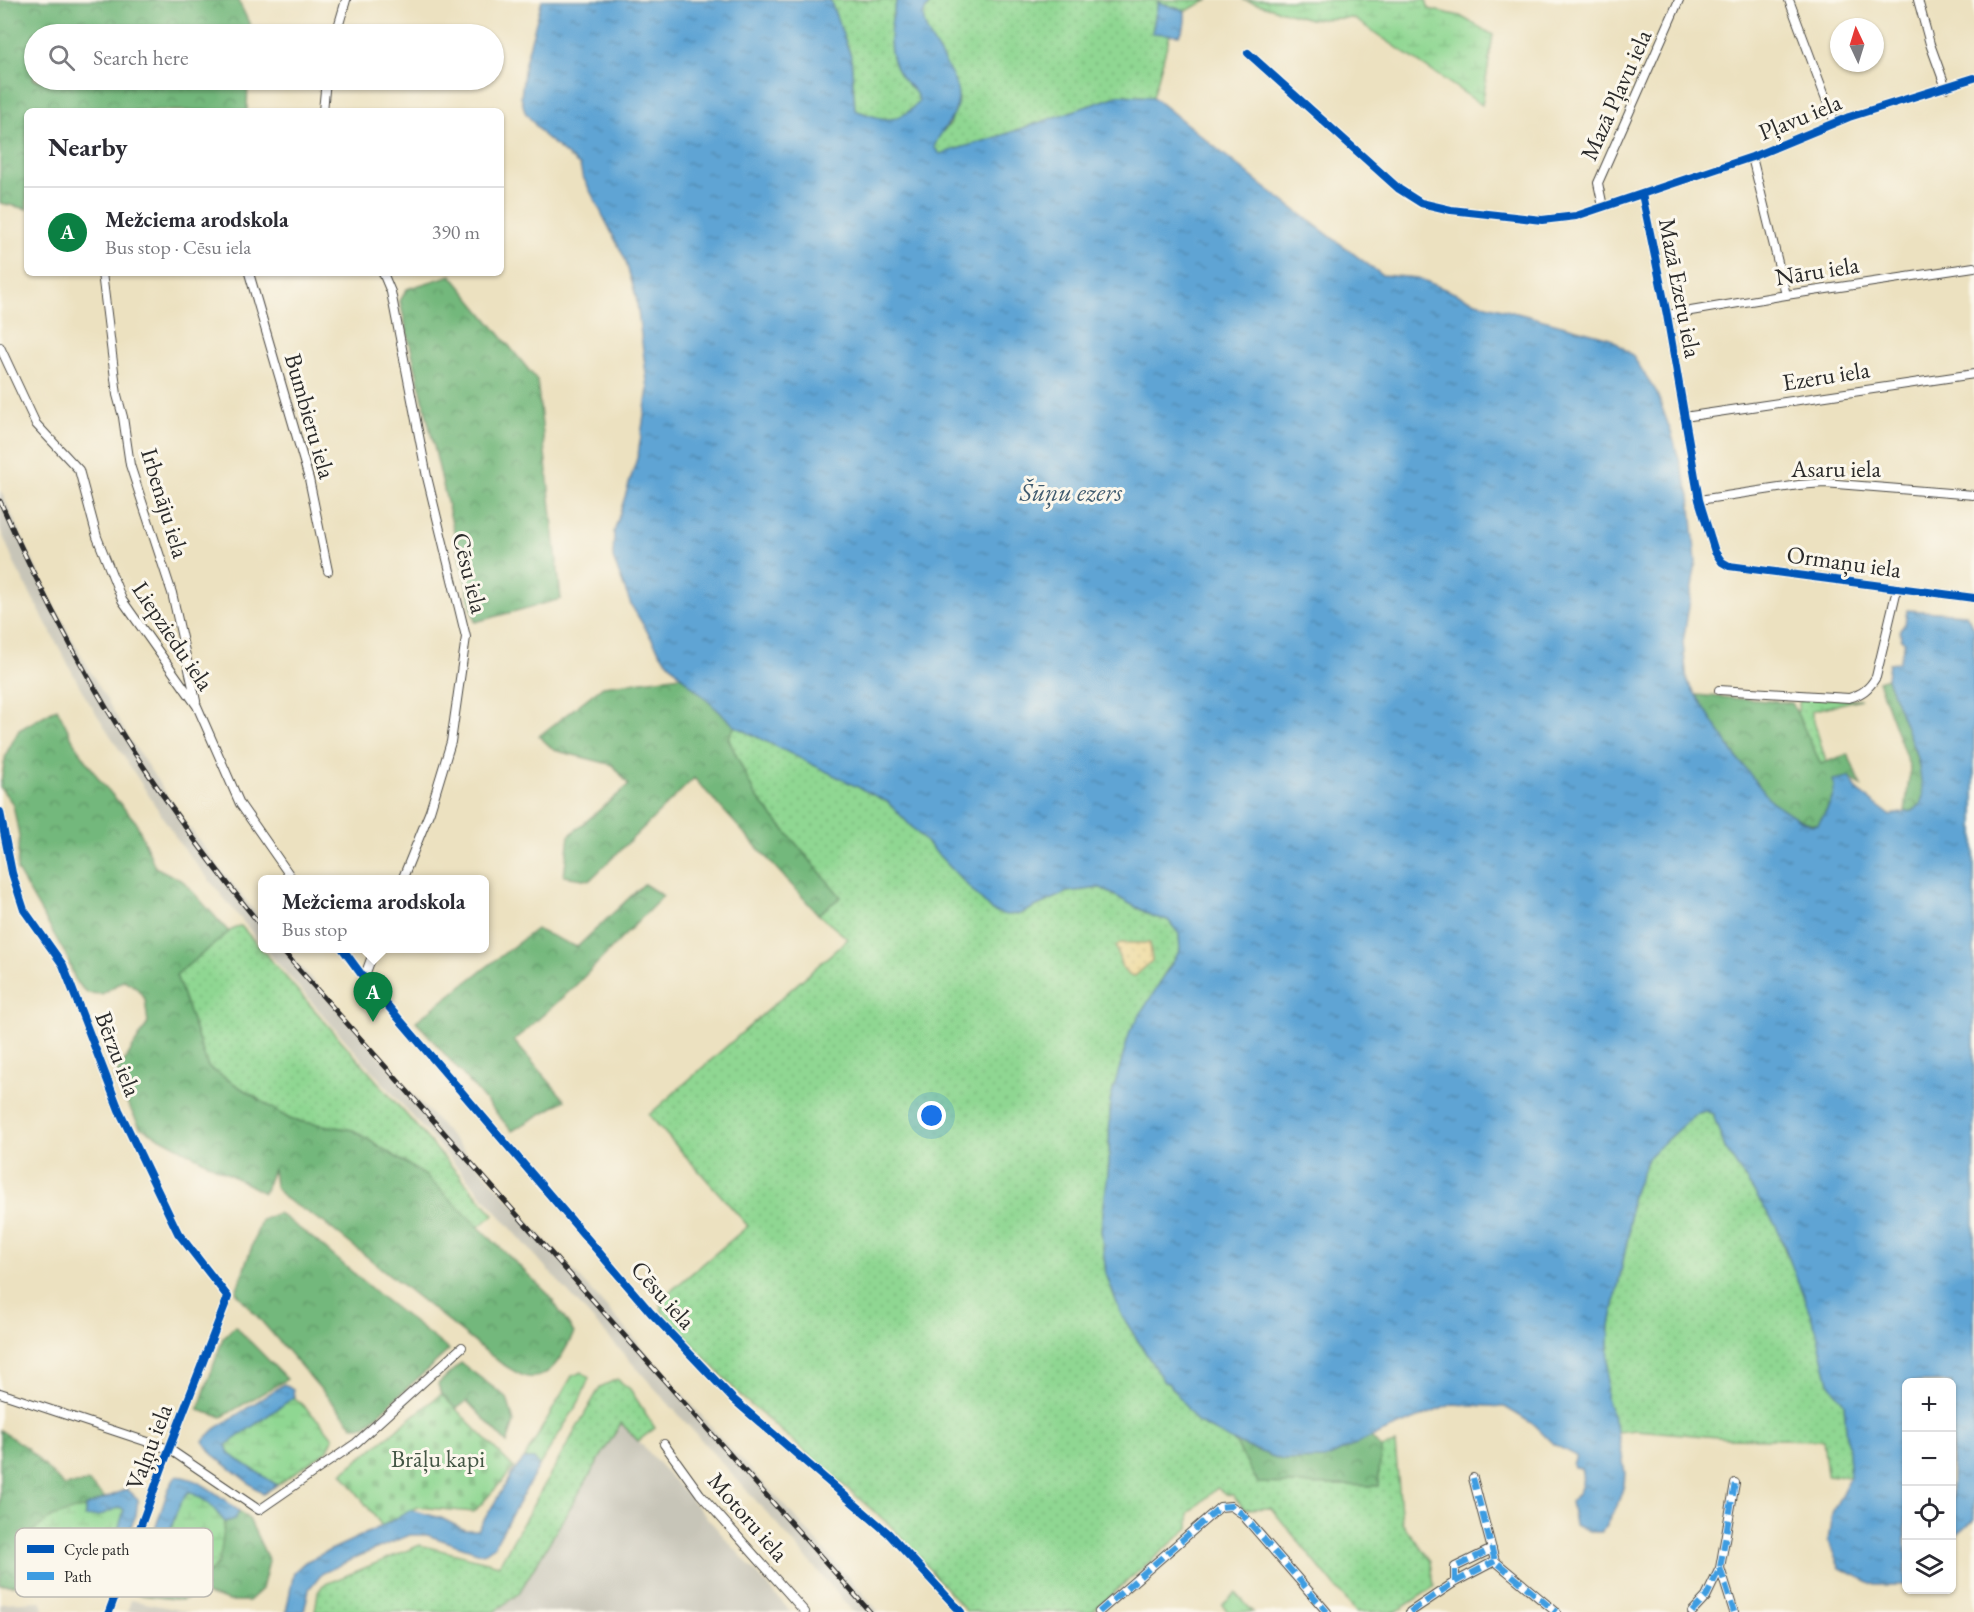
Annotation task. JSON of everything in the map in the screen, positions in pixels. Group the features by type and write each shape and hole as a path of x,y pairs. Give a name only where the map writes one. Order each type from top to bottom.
{"street":[{"path":"339,24 346,0"},
{"name":"Mazā Pļavu iela","path":"1603,207 1598,183 1678,0"},
{"path":"1789,0 1835,123"},
{"path":"1918,0 1930,44 1946,88"},
{"name":"Mazā Ezeru iela","path":"1248,53 1399,189 1421,203 1451,210 1542,220 1576,216 1642,194 1667,315 1699,500 1715,552"},
{"name":"Pļavu iela","path":"1642,194 1752,157 1835,123 1974,78"},
{"path":"323,108 325,90"},
{"path":"1752,157 1786,295"},
{"name":"Nāru iela","path":"1667,315 1974,267"},
{"name":"Irbenāju iela","path":"102,276 117,395 123,417 130,465 172,593 197,706"},
{"name":"Bumbieru iela","path":"250,276 309,478 328,571"},
{"name":"Cēsu iela","path":"384,276 391,292 427,477 466,637 451,742 430,811 404,875"},
{"name":"Liepziedu iela","path":"0,347 36,424 79,470 97,537 122,600 197,706 240,804 290,875"},
{"name":"Ezeru iela","path":"1684,417 1974,374"},
{"name":"Asaru iela","path":"1699,500 1824,483 1974,495"},
{"name":"Ormaņu iela","path":"1715,552 1722,562 1730,566 1974,598"},
{"path":"1719,690 1849,698 1858,695 1869,688 1876,677 1897,589"},
{"name":"Bērzu iela","path":"0,812 12,873 24,910 63,965 119,1110 178,1233 228,1298"},
{"path":"346,953 364,978"},
{"path":"364,978 373,953"},
{"name":"Cēsu iela","path":"364,978 651,1312 733,1399 888,1533 961,1612"},
{"name":"Vaļņu iela","path":"140,1528 228,1298"},
{"path":"0,1393 169,1449 259,1510 356,1443 462,1347"},
{"name":"Motoru iela","path":"664,1444 700,1494 805,1612"},
{"path":"1473,1478 1495,1561 1556,1612"},
{"path":"1692,1612 1706,1597 1720,1568 1735,1483"},
{"path":"1100,1612 1220,1507 1231,1506 1241,1513 1327,1612"},
{"path":"1455,1582 1455,1567 1492,1549"},
{"path":"1410,1612 1455,1582 1495,1561"},
{"path":"1720,1568 1734,1612"},
{"name":"Vaļņu iela","path":"109,1612 115,1597"}],"shaded area":[{"path":"0,489 51,600 90,671 129,738 171,801 205,849 258,916 258,940 180,844 85,696 16,567 0,529"},
{"path":"269,953 289,953 879,1612 853,1612 777,1524 540,1261"},
{"path":"622,1422 791,1612 494,1612 519,1593"},
{"path":"131,1600 189,1612 127,1612"},
{"path":"42,1601 43,1612 0,1612 0,1603"}],"green space":[{"path":"0,0 238,0 250,24 24,24 24,90 248,90 247,108 24,108 24,208 0,203"},
{"path":"830,0 897,0 892,17 902,78 916,91 919,101 903,115 889,119 855,110 851,56"},
{"path":"934,0 1209,0 1185,11 1158,2 1152,32 1170,34 1153,97 1120,95 940,154 934,148 938,136 950,124 959,99 923,25 924,11"},
{"path":"1243,0 1426,0 1429,9 1460,16 1493,35 1482,105 1353,18 1310,19"},
{"path":"452,276 537,380 561,599 475,622 400,301 407,289"},
{"path":"681,676 735,726 728,738 755,795 841,897 818,914 694,778 590,880 564,876 569,836 629,785 613,765 554,750 539,736 603,686"},
{"path":"1887,678 1912,742 1922,779 1921,804 1905,813 1910,768 1878,681"},
{"path":"1696,695 1792,703 1821,764 1848,754 1861,786 1849,777 1833,780 1832,798 1818,824 1806,822 1792,815 1773,803 1759,787"},
{"path":"1800,699 1861,699 1811,711 1826,762 1821,765 1796,712"},
{"path":"57,708 75,744 101,782 136,822 155,867 183,881 229,932 176,975 208,1067 291,1120 353,1130 426,1176 549,1295 574,1333 557,1363 551,1369 536,1377 528,1377 502,1364 323,1222 284,1198 275,1186 273,1169 264,1193 140,1127 114,1078 148,1023 145,999 136,987 124,980 102,994 87,993 76,982 67,957 17,870 19,836 13,804 0,787 6,754 19,730"},
{"path":"735,726 888,802 992,911 1020,914 1067,892 1101,888 1154,917 1168,920 1179,934 1180,950 1162,977 1110,1101 1109,1165 1101,1229 1106,1274 1121,1314 1164,1382 1169,1383 1197,1422 1235,1442 1258,1483 1378,1486 1381,1448 1395,1444 1402,1523 1431,1561 1434,1587 1396,1612 1356,1612 1271,1508 1244,1509 1233,1495 1226,1494 1217,1488 1189,1513 1189,1528 1091,1612 967,1612 893,1528 744,1399 662,1312 660,1300 748,1226 649,1115 848,939 818,914 841,897 755,795 728,738"},
{"path":"644,884 663,896 573,988 514,1041 565,1100 512,1131 416,1021 536,929 577,947"},
{"path":"241,926 258,945 258,953 265,953 494,1215 478,1227 426,1176 353,1130 291,1120 208,1067 176,975 235,927"},
{"path":"1705,1111 1713,1114 1725,1148 1777,1227 1796,1273 1816,1329 1829,1382 1844,1403 1850,1477 1827,1475 1823,1440 1729,1438 1636,1430 1618,1432 1606,1398 1610,1325 1629,1232 1631,1199 1649,1156 1695,1114"},
{"path":"278,1213 315,1240 380,1296 449,1350 365,1426 353,1426 236,1292 261,1220"},
{"path":"235,1326 287,1379 222,1417 198,1410 223,1338"},
{"path":"461,1363 507,1398 514,1422 507,1443 467,1401 456,1409 441,1394 438,1384"},
{"path":"582,1372 589,1378 580,1400 539,1466 534,1459 524,1459 572,1376"},
{"path":"617,1379 630,1389 655,1428 638,1441 621,1423 519,1593 494,1612 315,1612 318,1592 323,1585 420,1545 499,1565 600,1387"},
{"name":"Brāļu kapi","path":"441,1394 514,1468 474,1512 417,1507 382,1526 342,1473"},
{"path":"294,1397 333,1438 328,1450 277,1485 229,1454 226,1445"},
{"path":"0,1430 27,1448 64,1486 88,1482 105,1498 85,1507 76,1528 15,1528 15,1585 0,1585"},
{"path":"1371,1437 1381,1448 1378,1486 1258,1483 1235,1442 1282,1460 1325,1459"},
{"path":"189,1491 209,1503 225,1522 219,1561 213,1569 213,1528 172,1528 182,1500"},
{"path":"85,1507 85,1516 98,1516 120,1507 125,1510 119,1528 37,1528 52,1517"},
{"path":"239,1511 249,1519 269,1561 262,1589 249,1601 229,1601 213,1596 213,1566 218,1564 225,1522 235,1519"},
{"path":"1236,1593 1253,1612 1228,1612 1222,1605"},
{"path":"158,1597 194,1597 181,1600"}],"sand":[{"path":"1120,943 1150,943 1152,961 1135,976 1128,975 1122,968 1116,947"}],"water":[{"name":"Šūņu ezers","path":"542,0 830,0 851,56 855,110 882,118 897,118 904,115 919,101 914,91 902,78 893,60 890,40 897,0 934,0 926,10 924,19 926,29 952,76 957,88 958,99 952,118 934,147 940,154 1120,95 1153,97 1263,186 1382,275 1418,278 1476,302 1610,338 1632,355 1656,391 1690,496 1696,562 1683,643 1687,681 1734,754 1771,801 1812,825 1818,824 1828,808 1833,797 1833,780 1849,777 1858,791 1890,815 1913,811 1920,805 1923,796 1918,759 1887,678 1889,663 1899,662 1905,642 1901,639 1900,629 1905,624 1907,610 1966,614 1974,628 1974,1519 1956,1536 1956,1378 1902,1378 1902,1585 1875,1585 1840,1568 1828,1541 1832,1513 1850,1477 1844,1403 1829,1382 1816,1329 1777,1227 1725,1148 1713,1114 1705,1111 1695,1114 1649,1156 1631,1199 1629,1232 1610,1325 1606,1398 1618,1432 1625,1472 1624,1485 1617,1506 1602,1532 1589,1532 1575,1525 1571,1502 1580,1490 1583,1478 1581,1468 1574,1467 1573,1464 1576,1456 1553,1444 1533,1424 1505,1407 1453,1404 1371,1437 1325,1459 1282,1460 1235,1442 1197,1422 1169,1383 1164,1382 1121,1314 1106,1274 1101,1229 1109,1165 1110,1101 1130,1031 1180,950 1179,934 1168,920 1154,917 1101,888 1067,892 1020,914 1006,915 992,911 888,802 735,726 681,676 661,654 631,605 613,558 614,532 638,455 648,389 636,296 625,259 582,175 580,166 543,135 525,112 521,97 525,63"},
{"path":"1158,2 1185,11 1184,27 1179,35 1152,33"},
{"path":"284,1384 293,1390 294,1397 226,1445 229,1454 277,1485 263,1494 212,1454 203,1441 215,1429"},
{"path":"524,1459 534,1459 539,1466 494,1546 483,1554 427,1535 410,1535 321,1574 309,1589 304,1612 286,1612 294,1572 305,1562 411,1510 441,1518 465,1530 478,1530 512,1474"},
{"path":"176,1476 194,1480 239,1511 235,1519 225,1522 209,1503 189,1491 182,1500 172,1528 155,1528 168,1490"},
{"path":"127,1489 138,1499 136,1515 130,1528 119,1528 124,1510 120,1507 98,1516 85,1517 85,1507"}],"railway":[{"path":"0,501 66,636 122,734 186,828 258,922"},
{"path":"284,953 870,1612"}],"marked path":[{"path":"1473,1478 1495,1561 1556,1612"},
{"path":"1692,1612 1706,1597 1720,1568 1735,1483"},
{"path":"1099,1612 1220,1507 1231,1506 1241,1513 1327,1612"},
{"path":"1455,1582 1455,1567 1492,1549"},
{"path":"1410,1612 1455,1582 1495,1561"},
{"path":"1720,1568 1734,1612"}],"cycle path":[{"path":"1248,53 1399,189 1421,203 1451,210 1542,220 1576,216 1752,157 1849,117 1974,78"},
{"path":"1642,194 1667,315 1699,500 1715,552 1722,562 1729,566 1974,598"},
{"path":"0,812 12,873 24,910 63,965 119,1110 178,1233 228,1297 140,1528"},
{"path":"346,953 364,978 651,1313 733,1399 888,1533 961,1612"},
{"path":"109,1612 115,1597"}],"place":[{"name":"Mežciema arodskola","path":"373,1022"}]}
